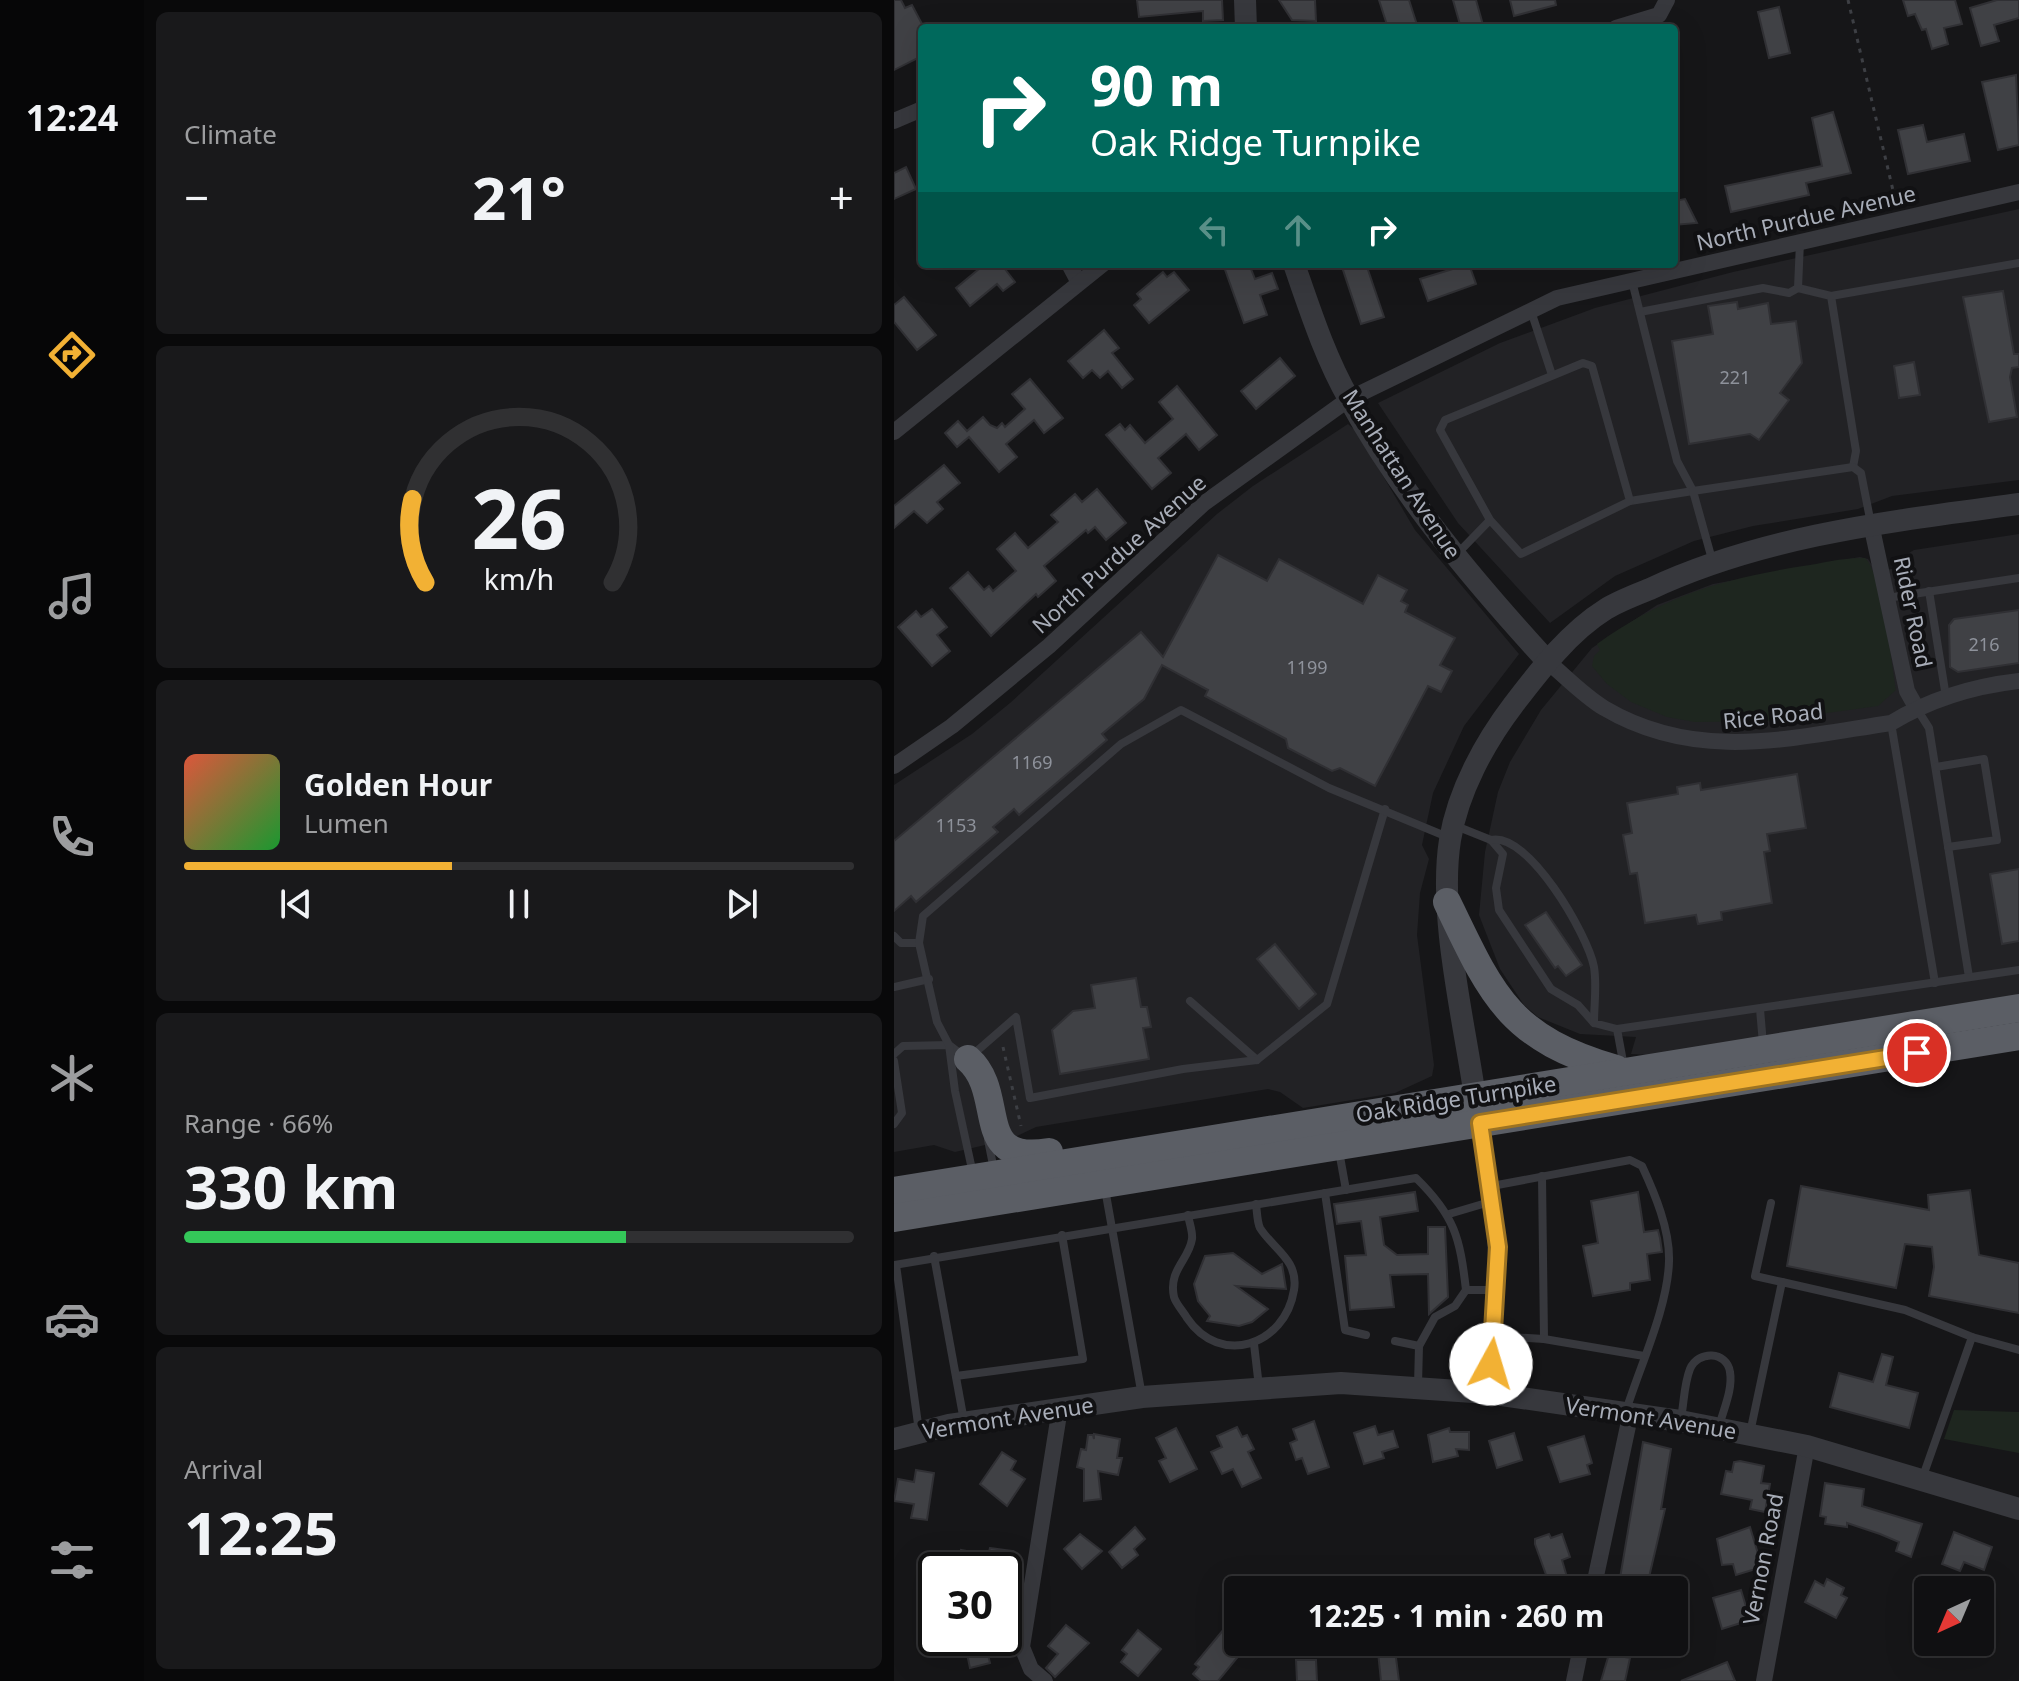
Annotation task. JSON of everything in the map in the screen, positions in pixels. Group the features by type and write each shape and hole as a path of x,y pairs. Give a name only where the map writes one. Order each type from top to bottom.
{"highway":[{"path":"1447,902 1486,983 1506,1009 1537,1035 1575,1057 1625,1072"},
{"name":"Oak Ridge Turnpike","path":"1477,1110 1625,1072 2019,1008"},
{"name":"Oak Ridge Turnpike","path":"894,1191 1105,1185 1335,1132 1477,1110 1768,1078 2019,1036"},
{"path":"958,1052 981,1071 1000,1142 1017,1154 1035,1155 1140,1137 1205,1140"},
{"name":"Oak Ridge Turnpike","path":"894,1218 1100,1157 1205,1140 1335,1132"}],"street":[{"path":"1245,0 1246,24"},
{"path":"1629,24 1659,15 1667,0"},
{"path":"894,121 918,111"},
{"name":"North Purdue Avenue","path":"894,766 952,726 1040,654 1203,504 1349,399 1557,298 2019,192"},
{"path":"1071,268 1078,281"},
{"path":"894,432 1097,268"},
{"name":"Manhattan Avenue","path":"1295,268 1319,335 1349,399 1455,557 1547,661"},
{"path":"1488,1393 1495,1336 1498,1247 1447,902 1452,832 1470,777 1493,732 1547,661 1605,609 1686,572 1871,524 2019,504"},
{"name":"Rider Road","path":"1871,524 1907,691 1916,707"},
{"name":"Rice Road","path":"1547,661 1602,707 1658,734 1716,744 1891,723 1916,707 1946,697 2019,681"},
{"name":"Vermont Avenue","path":"894,1439 965,1423 1142,1397 1341,1383 1488,1393 1628,1411 1807,1446 2019,1509"},
{"path":"1045,1681 1031,1669 1022,1647 1060,1408"},
{"path":"1596,1576 1628,1411"},
{"name":"Vernon Road","path":"1764,1681 1807,1446"},
{"path":"1574,1681 1579,1656"}],"lane":[{"path":"1793,290 1800,242"},
{"path":"1640,312 1763,288 1831,296 2019,263"},
{"path":"1632,281 1677,461 1693,491 1713,564"},
{"path":"1831,296 1856,451 1853,467"},
{"path":"1531,311 1552,375"},
{"path":"1630,501 1592,366 1583,363 1445,420 1440,430 1490,520 1521,554 1630,501 1853,467 1861,473 1871,524"},
{"path":"1455,557 1490,520"},
{"path":"1887,598 2019,578"},
{"path":"1929,591 1946,697"},
{"path":"1916,707 1929,728 1969,977"},
{"path":"988,1190 958,1052 937,1022 919,943 923,916 1121,744 1181,710 1329,788 1452,832 1491,840 1502,838 1515,844 1534,862 1583,936 1594,968 1594,1023"},
{"path":"1891,723 1935,983"},
{"path":"1936,767 1984,759 1989,786 1997,840 1948,847"},
{"path":"894,1054 903,1046 958,1052 998,1033 1016,1017 1030,1098 1183,1069 1257,1060 1327,1004 1385,809"},
{"path":"1491,840 1503,854 1496,888 1499,910 1551,989 1578,1005 1594,1023 1617,1029 2019,970"},
{"path":"894,936 901,943 919,943"},
{"path":"894,987 929,979"},
{"path":"1190,1001 1257,1060"},
{"path":"1760,1009 1768,1078"},
{"path":"1617,1029 1625,1072"},
{"path":"958,1052 955,1091 988,1190"},
{"path":"894,1061 902,1113 894,1124"},
{"path":"1335,1132 1346,1190"},
{"path":"1100,1157 1142,1397"},
{"path":"1449,1214 1492,1193 1542,1176 1630,1160 1642,1166 1663,1221 1669,1258 1668,1282 1628,1411"},
{"path":"1542,1176 1544,1339"},
{"path":"919,1433 895,1265 934,1256 1416,1178 1449,1214 1460,1239 1466,1290 1455,1306 1435,1317 1419,1346 1418,1388"},
{"path":"1325,1193 1345,1330 1366,1335"},
{"path":"1771,1203 1755,1276 1905,1310 1972,1337 2019,1350"},
{"path":"1188,1215 1192,1241 1174,1280 1175,1299 1197,1333 1226,1346 1254,1344 1272,1331 1286,1312 1295,1288 1291,1264 1259,1227 1256,1204"},
{"path":"956,1376 1083,1359 1062,1235"},
{"path":"934,1256 965,1423"},
{"path":"1749,1434 1782,1282"},
{"path":"1466,1290 1497,1290"},
{"path":"1495,1336 1544,1339 1644,1356"},
{"path":"1922,1479 1972,1337"},
{"path":"1395,1341 1419,1346"},
{"path":"1254,1344 1259,1388"},
{"path":"1680,1421 1690,1368 1698,1358 1707,1354 1721,1358 1730,1368 1731,1381 1719,1428"}],"path":[{"path":"1848,0 1896,203"},
{"path":"998,1033 1023,1133"}],"shaded area":[{"path":"2019,209 2019,480 1892,496 1858,509 1753,526 1694,541 1615,576 1550,623 1458,523 1378,403 1500,343 1595,308 1733,272"},
{"path":"1348,424 1357,432 1415,530 1519,654 1464,726 1433,793 1422,845 1429,859 1420,893 1417,935 1434,1065 1432,1076 1395,1093 1303,1108 1280,1092 1268,1089 1036,1127 1011,1139 955,1152 934,1145 894,1152 894,785 972,734 1010,703 1217,514 1253,486"},
{"path":"2019,534 2019,996 1650,1055 1631,1054 1636,1037 1580,1034 1538,1017 1524,1005 1500,969 1479,915 1485,852 1498,792 1510,762 1541,710 1592,648 1657,605 1713,584 1860,557 1868,559 1876,571 1899,568 1904,556 1914,550"},
{"path":"1865,558 1871,566 1881,599 1896,690 1878,706 1769,721 1695,722 1667,717 1631,702 1607,684 1592,666 1594,656 1600,650 1597,644 1671,601 1746,577 1842,559"},
{"path":"1954,1410 2019,1412 2019,1453 1944,1439"}],"building":[{"path":"894,0 901,0 905,8 912,5 922,24 918,24 918,58 894,70"},
{"path":"1137,0 1222,0 1223,20 1203,21 1203,11 1139,17"},
{"path":"1279,0 1315,0 1316,21 1292,20"},
{"path":"1379,0 1409,0 1417,24 1387,24"},
{"path":"1453,0 1476,0 1483,24 1460,24"},
{"path":"1510,0 1555,0 1556,5 1514,16"},
{"path":"1903,0 1955,0 1962,24 1944,28 1948,44 1932,49 1926,29 1922,30 1915,14 1908,16"},
{"path":"1997,0 2019,0 2019,18 1994,25 1999,41 1981,46 1970,8"},
{"path":"1779,7 1790,53 1769,58 1758,12"},
{"path":"2016,75 2019,145 1998,150 1982,82"},
{"path":"1833,112 1851,173 1806,183 1809,195 1731,212 1725,186 1822,166 1812,118"},
{"path":"1923,125 1927,142 1964,134 1970,161 1908,174 1898,130"},
{"path":"906,167 916,189 894,199 894,173"},
{"path":"1685,199 1697,223 1678,225 1678,200"},
{"path":"980,268 1004,268 1015,282 1003,291 997,284 970,306 956,288"},
{"path":"1224,268 1251,268 1255,279 1272,273 1278,289 1260,295 1267,315 1244,323"},
{"path":"1342,268 1367,268 1384,317 1361,324"},
{"path":"1456,268 1470,268 1476,284 1428,301 1420,279"},
{"path":"1163,272 1167,277 1174,272 1189,290 1149,323 1134,305 1141,299 1137,294"},
{"path":"2003,291 2014,354 2019,354 2019,367 2012,368 2010,377 2017,417 1989,422 1963,297"},
{"path":"904,297 936,335 917,350 894,322 894,305"},
{"path":"1737,302 1738,309 1768,303 1771,324 1796,321 1802,363 1780,393 1789,400 1759,440 1750,434 1689,444 1672,341 1713,334 1708,306"},
{"path":"1104,330 1119,348 1112,353 1133,379 1122,388 1108,371 1100,378 1092,370 1083,378 1068,361"},
{"path":"1280,358 1295,376 1256,409 1241,391"},
{"path":"1914,362 1920,395 1899,398 1894,366"},
{"path":"1030,379 1063,418 1044,433 1034,420 1006,444 1017,457 999,472 969,437 957,447 945,433 958,421 967,431 983,417 990,425 997,428 1002,423 1005,427 1025,409 1012,394"},
{"path":"1177,386 1217,435 1199,450 1186,434 1158,458 1171,473 1152,489 1106,435 1120,424 1125,430 1130,425 1145,443 1173,419 1159,402"},
{"path":"944,465 960,483 937,502 943,509 927,523 914,511 894,528 894,506"},
{"path":"1097,489 1126,523 1106,540 1095,527 1088,533 1086,530 1044,566 1056,581 1038,597 1036,594 991,636 950,588 968,572 984,590 989,586 993,591 1016,571 997,549 1015,533 1028,548 1058,522 1051,515 1075,494 1082,502"},
{"path":"1218,555 1267,581 1279,559 1363,604 1378,575 1407,590 1401,601 1408,605 1405,612 1455,638 1440,665 1452,671 1441,692 1428,686 1375,786 1340,768 1332,771 1288,748 1286,739 1205,696 1208,690 1162,665 1144,699 1102,734 1107,740 1019,815 1014,809 993,827 998,832 916,902 911,896 894,911 894,841 1141,632 1163,657"},
{"path":"932,609 947,627 937,635 950,651 932,666 898,627 916,611 921,617"},
{"path":"2019,610 2019,663 1958,672 1950,667 1949,625 1954,619"},
{"path":"1797,774 1806,828 1767,834 1770,851 1764,852 1772,903 1721,912 1722,920 1698,924 1696,915 1645,923 1637,873 1630,874 1623,835 1632,833 1627,803 1678,794 1677,787 1700,783 1701,790"},
{"path":"2019,869 2019,941 2002,944 1990,874"},
{"path":"1546,912 1582,965 1566,976 1558,966 1555,968 1525,925"},
{"path":"1275,944 1316,994 1299,1009 1257,959"},
{"path":"1136,978 1141,1007 1147,1007 1151,1027 1143,1028 1149,1059 1060,1074 1052,1030 1073,1011 1095,1008 1091,985"},
{"path":"1801,1186 1929,1210 1928,1195 1970,1190 1979,1255 2019,1263 2019,1313 1929,1296 1934,1267 1932,1247 1905,1244 1896,1288 1787,1266"},
{"path":"1415,1192 1418,1211 1380,1217 1384,1245 1397,1255 1428,1254 1428,1227 1445,1227 1448,1297 1429,1314 1428,1274 1390,1275 1394,1307 1350,1310 1345,1256 1366,1255 1361,1221 1337,1224 1334,1204"},
{"path":"1638,1192 1644,1232 1658,1230 1662,1252 1647,1254 1650,1280 1630,1283 1630,1290 1593,1296 1583,1246 1598,1243 1591,1201"},
{"path":"1233,1253 1262,1274 1282,1264 1286,1289 1236,1286 1268,1309 1252,1322 1239,1326 1207,1321 1210,1316 1198,1301 1194,1284 1205,1256"},
{"path":"1882,1354 1893,1357 1886,1385 1918,1393 1909,1428 1830,1407 1839,1373 1873,1382"},
{"path":"1314,1421 1329,1467 1308,1474 1302,1458 1296,1460 1290,1443 1297,1440 1293,1429"},
{"path":"1375,1426 1378,1435 1393,1431 1398,1447 1382,1452 1384,1458 1364,1464 1354,1433"},
{"path":"1237,1427 1242,1437 1247,1435 1254,1449 1248,1452 1261,1478 1242,1487 1233,1469 1222,1474 1211,1452 1222,1447 1217,1436"},
{"path":"1176,1428 1197,1469 1170,1482 1159,1461 1166,1458 1156,1438"},
{"path":"1449,1428 1450,1432 1469,1432 1469,1450 1456,1449 1458,1456 1433,1462 1428,1435"},
{"path":"1514,1433 1522,1460 1497,1468 1489,1441"},
{"path":"1094,1434 1120,1439 1117,1458 1122,1458 1118,1475 1098,1471 1101,1499 1084,1501 1084,1469 1077,1467 1081,1449 1086,1450 1088,1435 1093,1435 1094,1439"},
{"path":"1584,1436 1592,1463 1587,1465 1590,1474 1560,1482 1548,1447"},
{"path":"1643,1442 1671,1449 1661,1509 1665,1509 1649,1576 1620,1576"},
{"path":"1002,1452 1016,1461 1011,1470 1025,1479 1007,1506 980,1484"},
{"path":"1734,1462 1764,1466 1761,1483 1770,1484 1765,1512 1750,1509 1752,1500 1721,1494 1726,1471 1732,1472"},
{"path":"916,1470 934,1473 927,1520 911,1518 914,1504 894,1501 898,1479 914,1482"},
{"path":"1825,1483 1864,1489 1862,1506 1922,1524 1911,1557 1896,1551 1899,1542 1880,1534 1847,1523 1847,1527 1825,1524 1826,1517 1820,1516"},
{"path":"1135,1527 1145,1539 1134,1549 1138,1555 1122,1568 1109,1552"},
{"path":"1750,1527 1762,1567 1736,1575 1733,1564 1722,1565 1717,1539"},
{"path":"1954,1532 1992,1547 1984,1570 1964,1562 1960,1571 1942,1564"},
{"path":"1080,1534 1102,1551 1082,1569 1064,1549"},
{"path":"1562,1534 1570,1557 1562,1560 1567,1576 1546,1576 1535,1539"},
{"path":"990,1548 1013,1551 1013,1552 989,1552"},
{"path":"1827,1579 1844,1588 1841,1595 1847,1598 1836,1618 1805,1602 1815,1581 1824,1586"},
{"path":"1741,1590 1750,1620 1722,1629 1713,1598"},
{"path":"1066,1625 1089,1643 1055,1677 1046,1668 1058,1654 1048,1646"},
{"path":"1224,1629 1224,1656 1239,1656 1218,1681 1201,1681 1193,1674 1199,1667 1195,1664"},
{"path":"1138,1630 1161,1649 1138,1676 1121,1662 1127,1654 1122,1650"},
{"path":"967,1656 988,1656 990,1663 970,1668"},
{"path":"1378,1656 1396,1656 1399,1681 1381,1681"},
{"path":"1608,1656 1630,1658 1625,1681 1601,1681"},
{"path":"1296,1660 1316,1660 1317,1681 1297,1681"},
{"path":"1727,1662 1735,1681 1681,1681"}],"route":[{"path":"1491,1364 1498,1247 1492,1186 1480,1123 1917,1053"}]}
